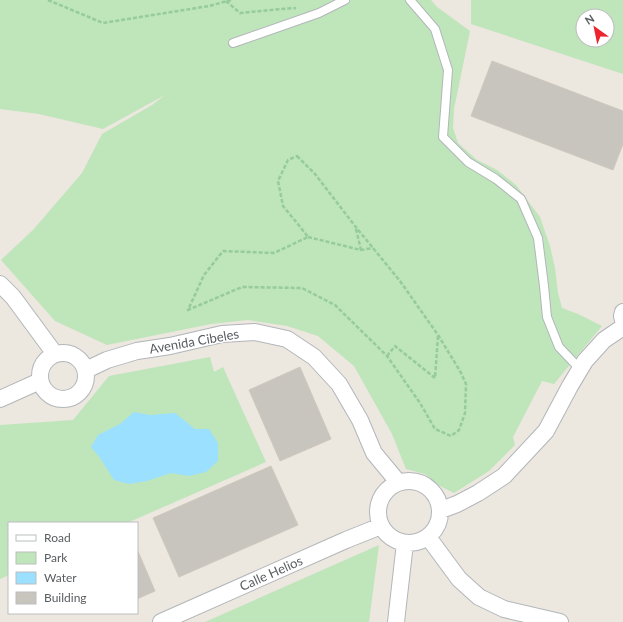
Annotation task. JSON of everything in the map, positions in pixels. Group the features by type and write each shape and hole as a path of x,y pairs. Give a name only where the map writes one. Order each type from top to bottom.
{"street":[{"path":"0,284 13,297 55,354"},
{"path":"623,312 623,320"},
{"path":"441,510 457,504 478,493 504,476 546,431 585,361 604,340 623,328"},
{"name":"Avenida Cibeles","path":"86,370 108,360 137,351 170,346 222,334 255,332 287,340 314,357 339,384 360,420 374,453 398,482"},
{"path":"63,352 70,353 78,357 83,362 86,370 87,377 82,391 76,396 69,398 54,398 43,388 40,381 41,368 44,362 49,357 63,352"},
{"path":"0,399 40,381"},
{"path":"408,480 418,481 427,485 439,500 441,510 440,520 435,530 428,538 405,544 395,540 387,534 381,526 378,516 378,505 382,495 389,487 398,482 408,480"},
{"name":"Calle Helios","path":"161,622 339,543 381,526"},
{"path":"428,538 459,579 479,598 504,609 560,622"},
{"path":"396,622 405,544"}],"lane":[{"path":"233,43 319,13 345,0"},
{"path":"410,0 435,29 448,70 443,137 468,162 496,179 522,199 538,238 547,317 559,347 580,369"}],"path":[{"path":"48,0 103,23 209,6 231,0"},
{"path":"226,1 240,13 281,8 302,8"},
{"path":"308,238 282,206 278,181 288,160 297,156 315,174 400,281 438,335 460,370 466,384 466,413 459,430 451,436 435,429 420,403 387,356 335,305 302,288 242,286 188,310 204,275 223,251 274,253 308,238 361,250 373,248"},
{"path":"355,226 361,250"},
{"path":"387,356 395,346 435,378 438,335"}],"green space":[{"path":"0,0 431,0 437,7 470,31 454,109 453,128 458,143 477,160 497,170 516,185 540,217 550,246 562,308 602,326 554,384 542,381 513,437 515,445 489,471 454,493 438,485 425,474 406,469 392,434 354,366 318,336 287,326 248,320 211,324 107,345 55,321 1,260 33,230 82,173 102,134 152,105 165,95 103,129 39,114 0,109"},
{"path":"471,0 623,0 623,74 471,24"},
{"path":"210,357 214,372 223,367 266,462 129,522 8,522 8,575 0,579 0,425 73,420 109,376"},
{"path":"379,545 369,622 205,622"}],"water":[{"path":"134,412 150,415 175,413 195,429 209,429 218,443 218,461 206,472 189,476 171,473 147,481 129,484 114,480 91,447 98,435 120,424"}],"building":[{"path":"492,61 623,111 623,144 613,170 471,116"},
{"path":"300,367 331,439 280,461 249,390"},
{"path":"271,466 298,525 179,577 153,518"},
{"path":"138,551 155,591 138,599"}]}
